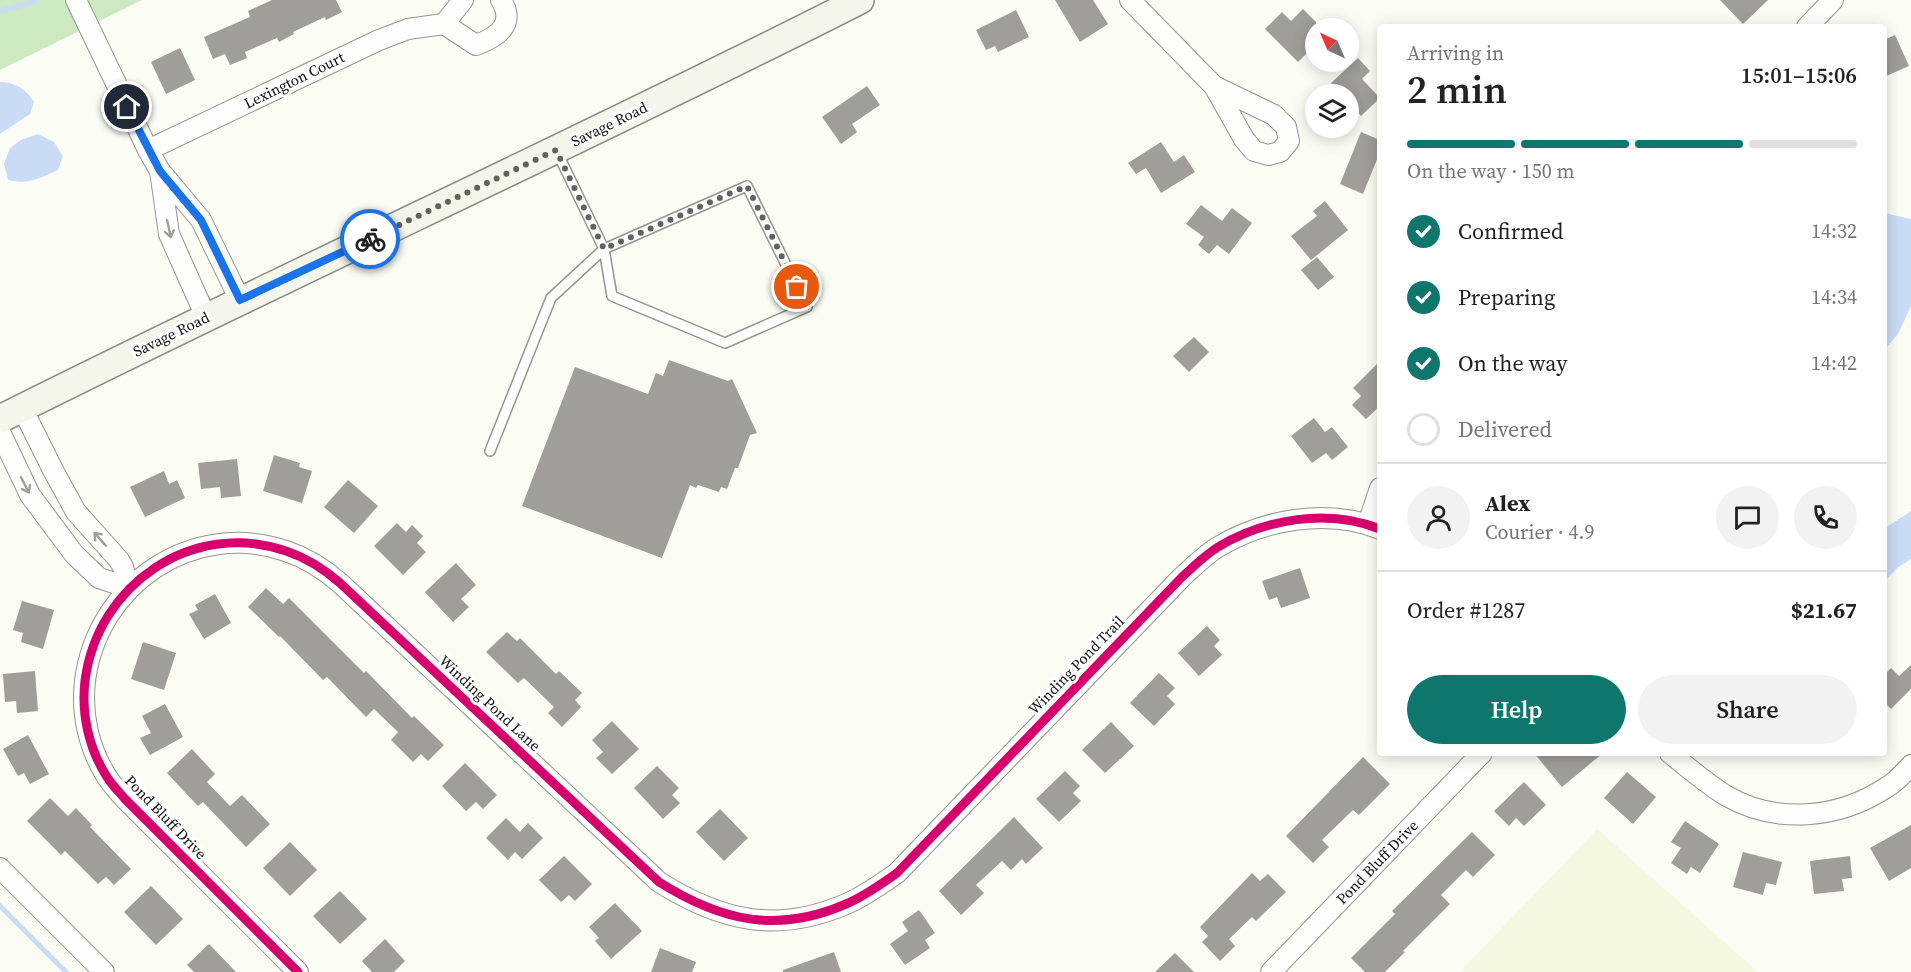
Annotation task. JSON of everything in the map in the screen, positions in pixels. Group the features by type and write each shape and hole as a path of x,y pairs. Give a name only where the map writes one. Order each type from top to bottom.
{"street":[{"path":"76,0 148,150 160,171 201,220 240,300"},
{"path":"463,0 444,24 476,45 494,38 504,26 506,9 501,0"},
{"name":"Savage Road","path":"11,413 240,300 556,150 860,0"},
{"path":"1130,0 1214,86"},
{"path":"1810,24 1833,0"},
{"name":"Lexington Court","path":"148,150 379,40 408,29 444,24"},
{"path":"160,171 169,234 206,317"},
{"path":"11,413 53,470 76,512 119,560 129,588"},
{"path":"0,432 30,495 74,554 99,578 129,588"},
{"path":"1374,527 1377,508"},
{"name":"Winding Pond Trail","path":"828,910 846,904 897,873 1182,577 1217,548 1255,529 1292,521 1330,519 1374,527"},
{"name":"Winding Pond Lane","path":"129,588 166,561 186,552 213,545 258,544 305,558 340,583 659,882 702,907 746,918 782,920 815,915 828,910"},
{"name":"Pond Bluff Drive","path":"129,588 104,621 87,665 84,693 86,720 95,754 108,778 125,799 298,972"},
{"name":"Pond Bluff Drive","path":"1271,972 1479,756"},
{"path":"1674,756 1726,795 1767,812 1783,815 1827,813 1857,804 1890,786 1911,765"},
{"path":"0,868 104,972"}],"lane":[{"path":"489,451 551,298 604,249 747,186 807,307 725,343 612,296 604,249 556,150"}],"green space":[{"path":"0,0 142,0 0,70"},
{"path":"1597,829 1758,972 1460,972"}],"water":[{"path":"0,82 11,83 20,88 34,102 30,114 0,134"},
{"path":"38,134 54,142 63,156 58,170 28,181 8,180 4,164 10,148 21,140"},
{"path":"1887,214 1911,219 1911,306 1898,334 1887,347"},
{"path":"1911,511 1911,559 1897,568 1887,579 1887,527"}],"building":[{"path":"272,0 336,0 342,12 293,32 294,34 279,42 277,38 245,52 247,58 230,65 225,54 213,59 204,37 250,17 248,11"},
{"path":"1055,0 1093,0 1108,24 1080,42"},
{"path":"1720,0 1768,0 1743,24"},
{"path":"1303,9 1312,18 1305,18 1305,55 1298,62 1265,29 1282,12 1291,21"},
{"path":"1016,10 1029,37 998,52 995,46 986,50 976,30"},
{"path":"1895,35 1909,66 1887,76 1887,39"},
{"path":"180,48 195,80 166,94 151,62"},
{"path":"1359,59 1370,71 1362,79 1377,95 1377,101 1361,116 1359,114 1359,84 1332,84 1343,72 1359,72"},
{"path":"867,86 880,105 852,124 857,132 841,144 822,117"},
{"path":"1361,132 1377,139 1377,159 1363,194 1340,184"},
{"path":"1161,142 1174,162 1184,155 1195,172 1161,193 1146,168 1136,174 1128,163"},
{"path":"1325,201 1348,230 1311,260 1291,236 1317,216 1313,211"},
{"path":"1201,205 1222,221 1232,208 1252,223 1229,254 1217,245 1209,254 1198,245 1204,237 1186,224"},
{"path":"1317,257 1334,277 1318,290 1301,270"},
{"path":"1194,337 1209,352 1189,372 1173,356"},
{"path":"669,360 728,381 732,379 757,433 750,435 738,468 735,468 727,489 721,487 719,492 698,485 696,488 690,485 662,558 522,506 575,367 648,394 656,373 663,376"},
{"path":"1377,364 1377,409 1366,419 1352,405 1361,396 1353,388"},
{"path":"1314,418 1325,432 1332,427 1348,447 1332,460 1326,453 1312,463 1291,436"},
{"path":"274,455 300,463 299,467 312,471 302,503 263,491"},
{"path":"237,459 241,496 221,498 220,487 201,489 198,463"},
{"path":"164,471 169,484 177,480 185,498 145,517 130,487"},
{"path":"348,480 378,506 354,533 324,507"},
{"path":"397,523 406,532 412,525 423,536 417,543 426,552 403,575 374,546"},
{"path":"456,563 476,585 461,599 469,607 453,622 425,592"},
{"path":"1300,568 1310,598 1281,608 1277,597 1269,600 1262,581"},
{"path":"266,588 283,604 289,598 364,673 366,671 412,718 414,716 444,745 428,761 421,754 413,762 391,740 398,732 374,709 366,717 327,677 323,680 248,607"},
{"path":"215,594 231,623 204,639 189,614 198,610 195,605"},
{"path":"22,601 54,610 43,649 21,642 23,633 13,630"},
{"path":"1207,626 1220,640 1214,646 1222,655 1199,676 1178,653"},
{"path":"507,632 517,641 520,638 556,674 559,671 582,693 575,700 581,707 562,727 548,713 554,707 524,678 518,683 486,652"},
{"path":"143,642 176,653 164,690 131,679"},
{"path":"1911,665 1911,689 1891,709 1887,705 1887,672 1891,668 1899,676"},
{"path":"35,671 38,711 17,713 16,701 5,702 3,674"},
{"path":"1159,673 1175,688 1167,696 1175,704 1154,726 1130,703"},
{"path":"165,704 183,737 150,755 140,738 151,733 142,716"},
{"path":"612,721 639,749 612,774 596,758 603,752 592,740"},
{"path":"1111,722 1134,746 1105,773 1082,750"},
{"path":"28,735 49,774 30,784 24,773 18,776 3,749"},
{"path":"192,749 215,774 207,782 230,806 242,795 270,824 246,847 203,802 198,806 167,773"},
{"path":"1536,756 1599,756 1562,787"},
{"path":"1363,757 1390,784 1359,815 1353,810 1322,840 1329,847 1313,863 1286,836"},
{"path":"465,763 497,795 483,809 476,802 466,811 442,786"},
{"path":"657,766 679,788 672,795 680,803 663,819 634,788"},
{"path":"1065,771 1080,786 1073,793 1081,801 1059,822 1036,799"},
{"path":"1627,772 1656,797 1633,824 1604,798"},
{"path":"1524,782 1546,805 1524,826 1516,818 1509,826 1494,811"},
{"path":"50,798 68,816 76,808 92,825 90,827 131,869 114,885 106,877 98,884 65,851 61,855 27,821"},
{"path":"720,809 748,838 724,861 696,832"},
{"path":"1014,817 1043,848 1026,864 1022,859 1011,870 1002,861 976,885 984,893 961,915 939,891"},
{"path":"506,818 520,832 528,823 543,838 522,859 515,852 508,860 486,838"},
{"path":"1685,821 1719,844 1700,873 1691,867 1687,874 1671,863 1681,848 1671,842"},
{"path":"1911,825 1911,868 1889,881 1870,848"},
{"path":"1472,832 1495,855 1473,877 1466,870 1441,895 1450,904 1385,972 1365,972 1351,958 1395,914 1392,911"},
{"path":"290,842 317,870 290,896 263,868"},
{"path":"1743,852 1782,862 1776,885 1766,883 1763,895 1733,887"},
{"path":"564,856 592,884 575,901 569,895 561,902 539,880"},
{"path":"1850,856 1852,878 1842,879 1844,891 1814,894 1810,861"},
{"path":"1252,873 1260,881 1268,874 1286,892 1256,921 1252,917 1229,939 1235,946 1220,961 1202,942 1208,936 1200,927"},
{"path":"151,886 183,919 156,945 124,912"},
{"path":"340,891 367,919 340,944 313,916"},
{"path":"615,903 642,931 611,959 595,941 599,938 589,927"},
{"path":"919,910 935,933 925,940 930,948 905,965 890,944 908,931 902,922"},
{"path":"385,939 405,961 394,972 372,972 362,961"},
{"path":"209,944 236,972 194,972 187,965"},
{"path":"660,948 696,962 692,972 651,972"},
{"path":"834,952 841,972 783,972 783,970"},
{"path":"1175,953 1194,972 1155,972"}],"waterway":[{"path":"0,11 36,0"},
{"path":"0,906 66,972"}],"cycle path":[{"path":"298,972 125,799 109,780 91,743 85,718 85,681 93,647 108,616 129,589 155,568 184,553 217,544 251,543 286,551 315,564 340,583 659,882 705,906 727,914 773,921 796,919 846,904 866,894 897,873 1182,577 1218,547 1256,529 1297,520 1339,519 1377,528"}],"way so far":[{"path":"370,239 556,150 604,249 747,186 797,287"}],"route":[{"path":"127,107 160,171 201,220 240,300 370,239"}]}
